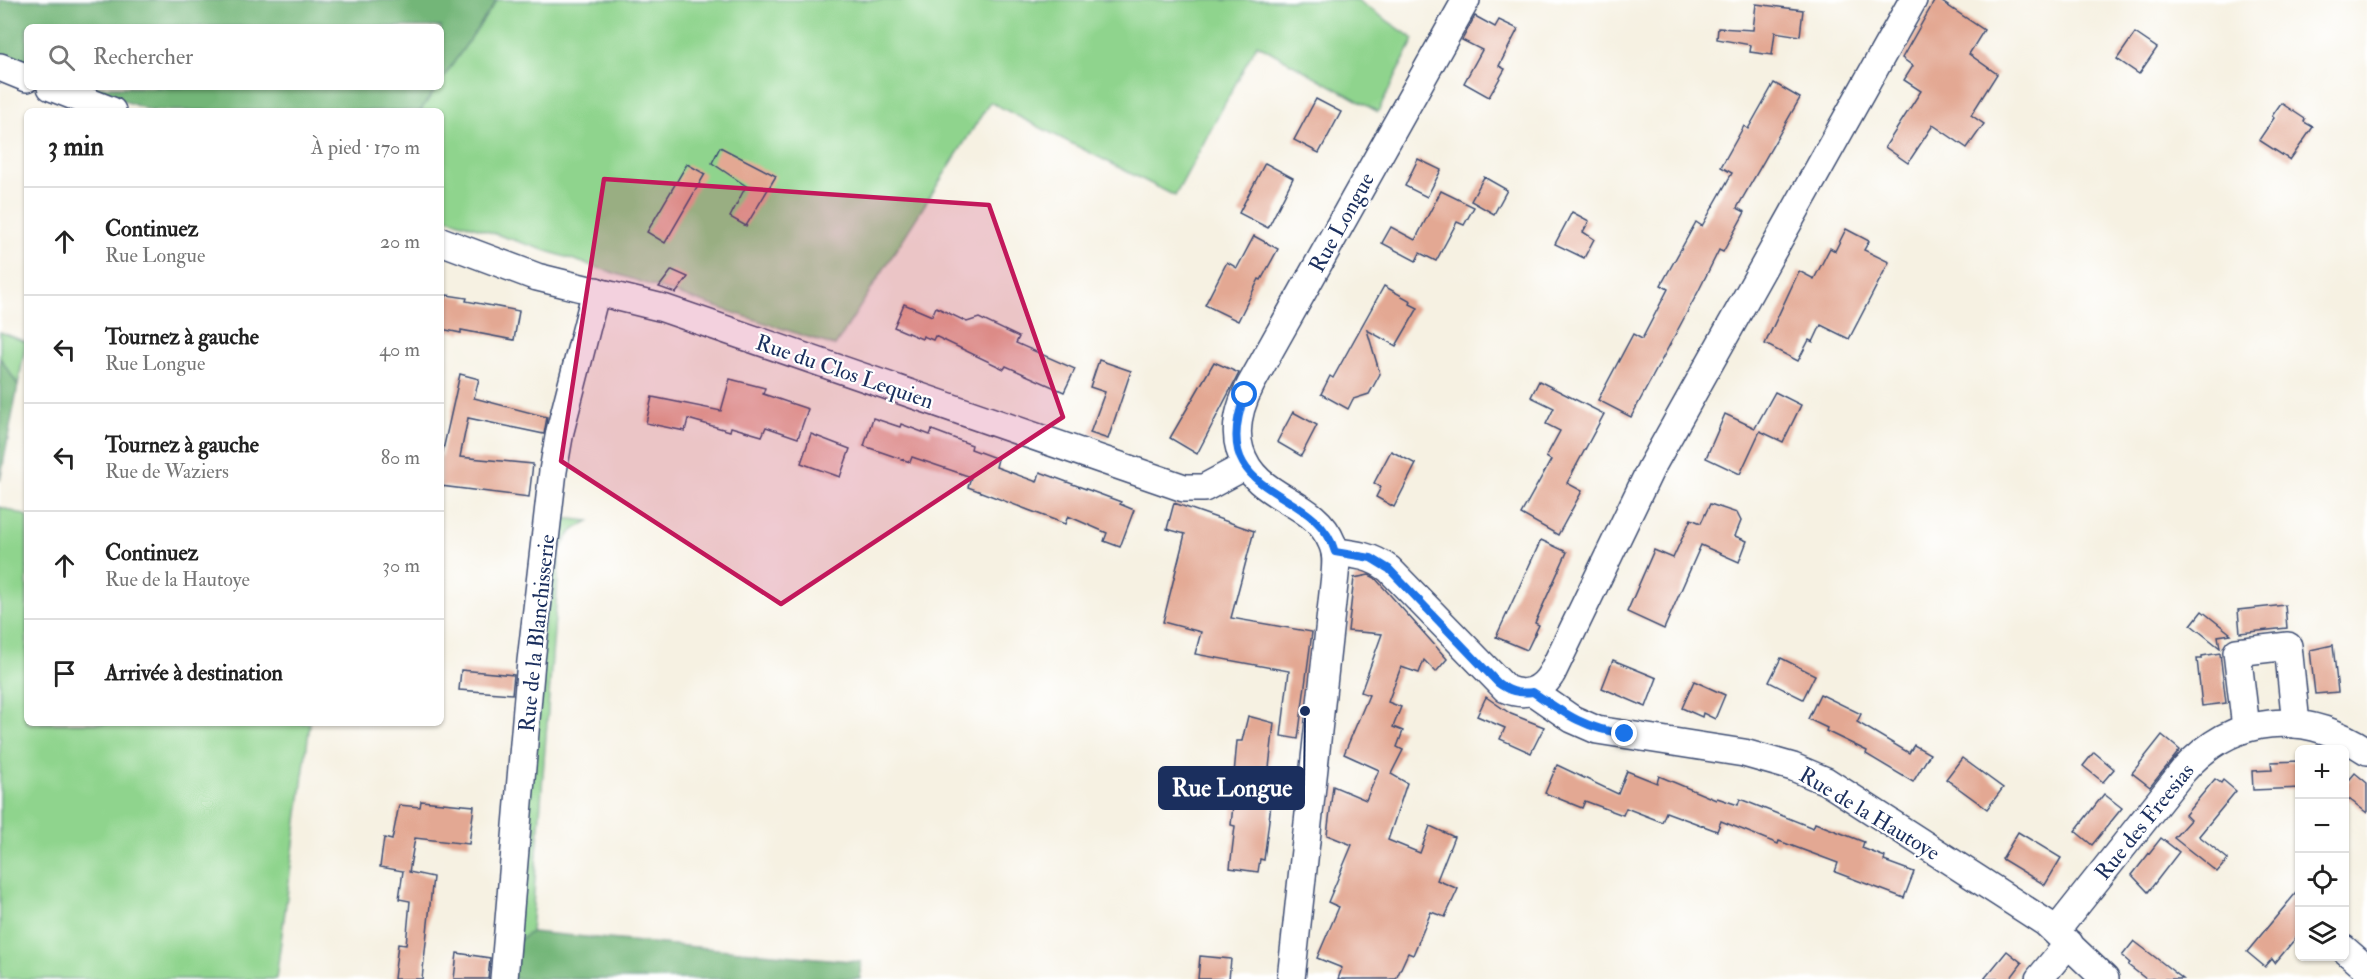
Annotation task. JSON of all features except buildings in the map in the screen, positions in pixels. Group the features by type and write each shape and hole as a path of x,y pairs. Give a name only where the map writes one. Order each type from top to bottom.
{"street":[{"name":"Rue Longue","path":"1245,466 1238,445 1237,431 1245,395 1466,0"},
{"path":"1335,552 1361,555 1381,563 1498,683 1514,692 1533,692 1540,688 1552,673 1651,468 1913,0"},
{"path":"0,67 24,77"},
{"path":"59,90 104,108"},
{"name":"Rue du Clos Lequien","path":"444,242 537,277 663,308 1184,488 1204,488 1245,466"},
{"name":"Rue de la Blanchisserie","path":"504,979 531,661 553,471 560,431 596,291"},
{"path":"1245,466 1259,482 1319,523 1332,542 1335,552 1335,575 1291,979"},
{"path":"2246,728 2236,652 2288,646 2296,724"},
{"name":"Rue de la Hautoye","path":"1533,692 1572,719 1598,730 1719,747 1777,761 1810,774 1850,795 2062,937 2105,979"},
{"name":"Rue des Freesias","path":"2039,979 2062,937 2194,758 2211,744 2246,728 2266,723 2296,724 2331,732 2367,751"},
{"path":"2349,953 2367,969"}],"highlighted area":[{"path":"604,179 989,205 1063,417 781,604 561,461"}],"green space":[{"path":"0,0 497,0 444,77 444,24 24,24 24,64 0,55"},
{"path":"497,0 1357,0 1414,39 1378,112 1257,44 1175,196 990,102 835,346 444,217 444,108 422,108 435,90 444,90 444,77"},
{"path":"94,90 435,90 422,108 143,108"},
{"path":"0,332 24,341 18,385 0,358"},
{"path":"0,358 18,385 0,481"},
{"path":"0,507 24,515 24,726 310,726 276,979 0,979"},
{"path":"554,517 589,521 571,533 560,552 531,932 515,943"},
{"path":"531,932 861,962 860,979 512,979 515,943"}],"place":[{"name":"Rue Longue","path":"1305,711"}],"route":[{"path":"1245,395 1237,431 1238,445 1245,466 1268,489 1319,523 1332,542 1335,552 1371,558 1389,569 1498,683 1514,692 1533,692 1572,719 1598,730 1625,734"}]}
